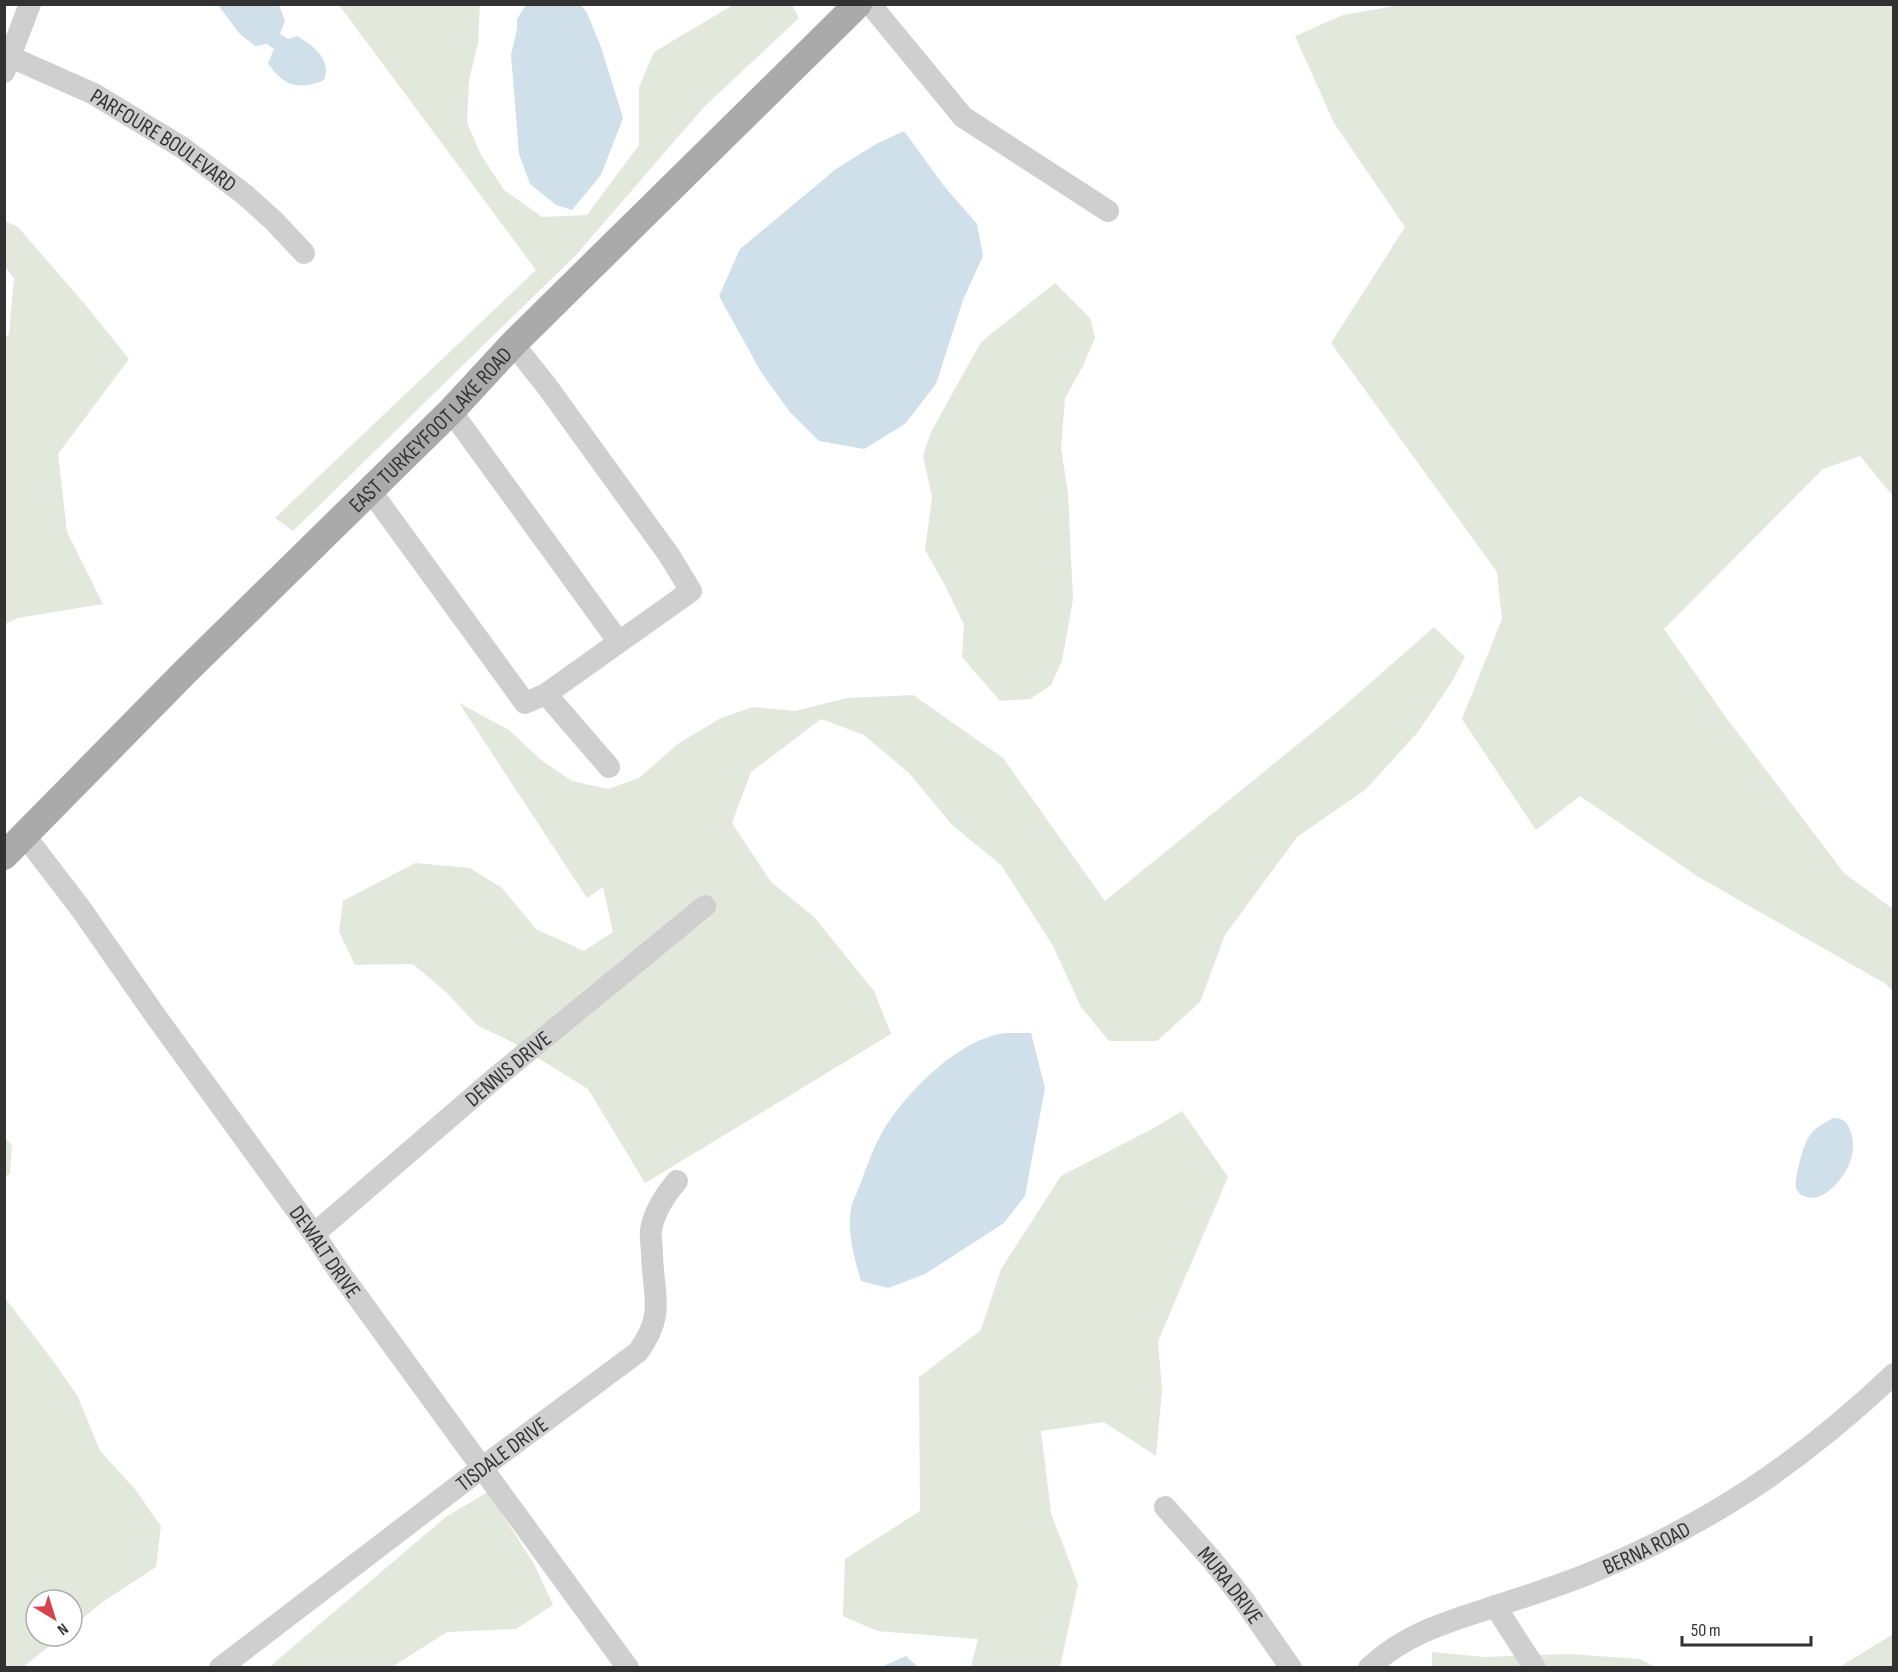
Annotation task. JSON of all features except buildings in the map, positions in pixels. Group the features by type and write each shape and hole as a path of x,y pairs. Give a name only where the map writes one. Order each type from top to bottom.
{"main road":[{"name":"EAST TURKEYFOOT LAKE ROAD","path":"4,856 185,672 450,411 513,344 858,4"}],"street":[{"path":"7,61 30,4"},
{"path":"870,4 963,117 1108,211"},
{"name":"PARFOURE BOULEVARD","path":"7,61 94,94 183,148 244,194 304,253"},
{"path":"370,490 525,704 546,694 691,591 669,555 546,385 513,344"},
{"path":"450,411 618,641"},
{"path":"546,694 609,766"},
{"name":"DEWALT DRIVE","path":"25,836 81,909 338,1270 628,1668"},
{"name":"DENNIS DRIVE","path":"314,1234 494,1079 705,906"},
{"name":"TISDALE DRIVE","path":"220,1668 638,1352 649,1337 655,1320 651,1231 666,1194 677,1181"},
{"name":"BERNA ROAD","path":"1369,1668 1400,1642 1433,1627 1595,1571 1642,1551 1706,1518 1785,1466 1867,1399 1893,1374"},
{"name":"MURA DRIVE","path":"1165,1507 1218,1568 1291,1668"},
{"path":"1494,1606 1535,1668"}],"shaded area":[{"path":"1406,4 1893,5 1893,496 1860,456 1823,469 1664,629 1725,716 1844,873 1893,909 1893,992 1886,984 1697,876 1580,796 1536,830 1462,719 1502,619 1497,572 1331,343 1405,227 1334,123 1295,36 1343,15"},
{"path":"218,5 279,5 285,21 280,34 288,39 297,36 320,54 326,66 324,80 299,86 279,77 268,63 274,49 267,44 255,46 239,33"},
{"path":"339,5 480,5 478,43 469,80 467,123 481,155 504,190 542,217 587,215 639,145 639,87 654,52 733,5 792,5 799,18 703,108 576,255 293,531 275,518 536,270"},
{"path":"526,5 581,5 587,13 601,47 623,118 601,175 572,210 556,205 530,184 519,154 511,55 517,19"},
{"path":"904,131 944,186 977,224 983,256 963,300 936,384 905,424 864,449 819,441 789,411 761,372 719,296 740,249 836,169 876,144"},
{"path":"5,221 18,227 129,359 58,454 67,532 103,604 18,618 5,624 4,339 9,334 14,278 5,267"},
{"path":"1055,283 1090,318 1095,338 1065,398 1061,448 1068,493 1073,599 1062,661 1051,685 1030,699 1000,701 962,657 964,625 925,550 932,497 923,456 931,432 981,342"},
{"path":"1434,627 1465,657 1453,680 1418,732 1366,789 1297,837 1225,935 1200,1002 1157,1041 1109,1041 1081,1007 1052,944 1001,865 952,825 910,774 864,735 821,719 751,772 732,823 771,882 814,917 874,991 891,1034 645,1183 588,1089 512,1042 477,1025 446,992 413,964 355,965 339,932 343,901 415,863 470,868 502,888 536,929 584,951 613,932 603,887 587,898 459,703 509,730 541,760 572,781 608,789 639,778 678,744 719,719 752,707 795,711 847,698 913,695 1003,758 1105,901 1335,714"},
{"path":"1005,1033 1031,1033 1045,1088 1025,1196 1004,1223 925,1274 888,1288 861,1281 851,1236 851,1208 872,1152 887,1124 923,1081 954,1055 988,1037"},
{"path":"1182,1111 1228,1177 1158,1341 1162,1390 1156,1456 1104,1422 1041,1431 1051,1513 1078,1584 1060,1667 971,1667 978,1639 877,1631 843,1616 845,1559 920,1511 919,1377 981,1330 1001,1269 1061,1176"},
{"path":"1833,1118 1844,1121 1850,1130 1853,1139 1851,1157 1844,1175 1831,1189 1818,1197 1809,1198 1800,1194 1796,1188 1804,1148 1813,1132"},
{"path":"5,1137 12,1146 10,1174 5,1176"},
{"path":"5,1298 78,1397 100,1451 135,1489 161,1526 156,1567 104,1601 84,1617 84,1588 24,1588 24,1648 47,1648 23,1667 5,1667"},
{"path":"488,1492 534,1564 553,1605 516,1629 447,1632 392,1667 268,1668 447,1516"},
{"path":"1893,1634 1893,1667 1840,1667 1843,1665"},
{"path":"1432,1652 1484,1657 1569,1654 1640,1659 1655,1667 1432,1667"},
{"path":"906,1656 918,1667 881,1667"}]}
